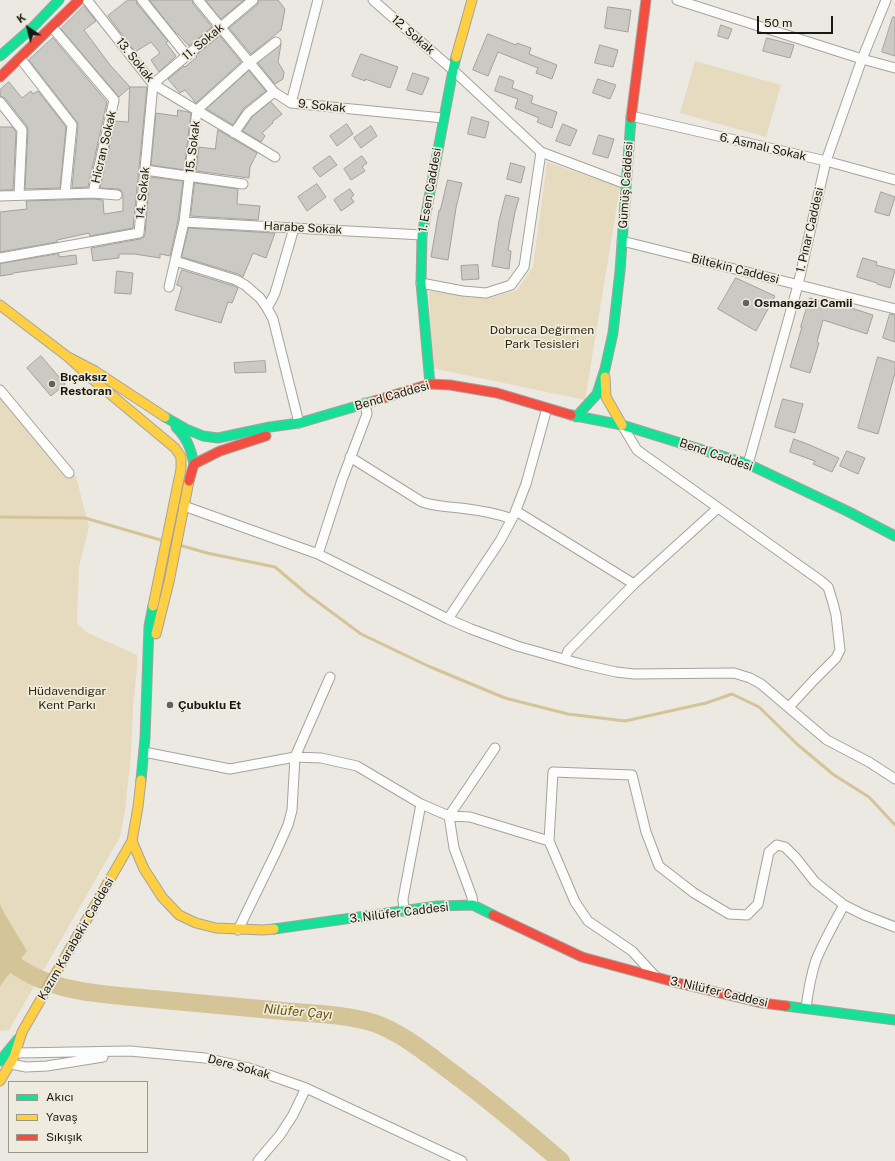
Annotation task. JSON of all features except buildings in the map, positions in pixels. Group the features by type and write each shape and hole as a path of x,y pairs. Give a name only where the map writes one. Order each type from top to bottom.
{"main road":[{"path":"0,56 32,28 59,0"},
{"path":"0,77 79,0"},
{"name":"1. Esen Caddesi","path":"430,384 421,283 422,235 453,70 472,0"},
{"name":"Gümüş Caddesi","path":"605,369 613,333 620,271 631,116 646,0"},
{"name":"Bend Caddesi","path":"0,305 68,357 95,371 166,418 203,436 218,438 270,427 299,423 430,384 450,385 497,393 576,417 622,425 748,464 847,511 895,536"},
{"path":"68,357 91,378 182,453 207,456 275,433 299,423"},
{"path":"576,417 597,394 605,369"},
{"path":"605,369 606,397 622,425"},
{"path":"148,663 169,582 195,454 183,433 166,418"},
{"path":"181,470 195,454 218,438"},
{"path":"132,841 138,807 144,752 149,626 181,470 181,457 175,448"},
{"name":"Kazım Karabekir Caddesi","path":"0,1060 21,1034 132,841"},
{"name":"3. Nilüfer Caddesi","path":"132,841 144,869 162,897 179,915 196,923 216,928 263,930 437,906 473,905 582,957 656,977 762,1002 895,1020"},
{"name":"Kazım Karabekir Caddesi","path":"0,1081 11,1064 8,1050"},
{"path":"0,1060 11,1064"}],"street":[{"name":"13. Sokak","path":"87,0 153,84 275,157"},
{"path":"142,0 187,56"},
{"name":"9. Sokak","path":"198,0 274,92 291,103 443,118"},
{"name":"11. Sokak","path":"153,84 253,0"},
{"path":"291,103 318,0"},
{"name":"12. Sokak","path":"373,0 453,70 541,152"},
{"path":"677,0 862,59 895,68"},
{"name":"1. Pınar Caddesi","path":"748,464 798,285 826,162 862,59 886,0"},
{"name":"Hicran Sokak","path":"52,26 114,100 94,193"},
{"name":"15. Sokak","path":"169,287 184,222 197,110 249,63 276,42"},
{"path":"20,58 72,125 65,194"},
{"name":"14. Sokak","path":"0,258 139,233 153,84"},
{"path":"234,133 248,113 274,92"},
{"path":"0,102 22,130 19,195"},
{"name":"6. Asmalı Sokak","path":"631,116 826,162 895,180"},
{"path":"421,283 463,291 486,293 511,285 524,267 541,152 626,184"},
{"path":"145,170 242,184"},
{"path":"0,196 94,193 118,195"},
{"name":"Harabe Sokak","path":"184,222 422,235"},
{"path":"267,308 275,293 294,228"},
{"name":"Biltekin Caddesi","path":"622,240 895,309"},
{"path":"174,261 236,280 253,291 267,308 276,329 299,423"},
{"path":"0,390 69,473"},
{"path":"318,554 350,458 367,414 365,403"},
{"path":"448,619 500,541 514,515 526,484 546,408"},
{"path":"622,425 637,450 828,587 831,593 836,616 840,650 836,658 789,707"},
{"path":"350,458 422,502 431,505 463,508 503,515 514,515 634,584"},
{"path":"184,506 318,554 448,619 517,646 599,669 634,674 725,673 742,675 750,678 761,684 827,740 869,762 895,779"},
{"path":"565,659 568,651 634,584 718,508"},
{"path":"238,930 288,825 292,810 295,757 330,677"},
{"path":"473,905 472,897 454,848 449,816 495,748"},
{"path":"144,752 230,769 295,757 321,758 357,766 421,804 449,816 470,817 549,841"},
{"path":"656,977 632,951 588,920 575,902 549,841 553,772 632,775 646,832 659,866 694,893 729,914 747,915 758,904 769,852 777,845 785,847 815,882 844,904 864,915 895,927"},
{"path":"404,911 403,899 421,804"},
{"path":"806,1008 816,961 844,904"},
{"name":"Dere Sokak","path":"8,1050 130,1051 205,1058 249,1068 306,1088 462,1161"},
{"path":"11,1064 26,1067 47,1066 130,1051"},
{"path":"258,1161 280,1135 294,1115 306,1088"}],"green space":[{"path":"695,61 781,85 766,137 680,113"},
{"name":"Dobruca Değirmen Park Tesisleri","path":"547,162 620,187 585,400 432,368 429,291 489,298 517,290 533,267"},
{"name":"Hüdavendigar Kent Parkı","path":"0,393 76,477 89,527 79,567 77,623 86,632 137,655 137,668 133,707 131,755 125,810 120,837 9,1030 0,1031"}],"shaded area":[{"path":"0,904 27,951 0,986"}],"waterway":[{"path":"0,517 85,518 164,541"},
{"path":"179,545 207,553 275,567 307,594 361,634 428,666 505,698 568,714 625,721 706,703 732,694 759,707 798,745 834,775 869,797 895,825"},
{"name":"Nilüfer Çayı","path":"0,953 15,966 49,983 85,992 334,1015 374,1023 394,1032 423,1051 520,1126 561,1161"}],"traffic: fast":[{"path":"0,56 32,28 59,0"},
{"path":"430,384 421,283 422,235 456,57"},
{"path":"576,417 597,394 605,369 613,333 620,271 631,118"},
{"path":"165,417 186,429 203,436 218,438 270,427 299,423 374,401"},
{"path":"571,415 622,425 748,464 847,511 895,536"},
{"path":"176,427 188,444 194,464"},
{"path":"141,780 145,738 149,626 153,606"},
{"path":"274,929 437,906 473,905 493,915"},
{"path":"786,1006 895,1020"},
{"path":"0,1061 18,1039"}],"traffic: slow":[{"path":"456,57 472,0"},
{"path":"0,305 68,357 95,371 165,417"},
{"path":"68,357 175,448 181,457 181,469 153,606"},
{"path":"605,377 606,397 622,425"},
{"path":"156,634 169,582 189,481"},
{"path":"141,780 132,841 144,869 162,897 179,915 196,923 216,928 274,929"},
{"path":"0,1081 14,1057 22,1032 132,841"}],"traffic: jam":[{"path":"0,77 79,0"},
{"path":"631,118 646,0"},
{"path":"374,401 430,384 450,385 497,393 571,415"},
{"path":"189,481 194,464 220,451 266,436"},
{"path":"493,915 582,957 678,983 762,1003 786,1006"}],"place":[{"name":"Osmangazi Camii","path":"746,303"},
{"name":"Bıçaksız Restoran","path":"52,384"},
{"name":"Çubuklu Et","path":"170,705"}]}
